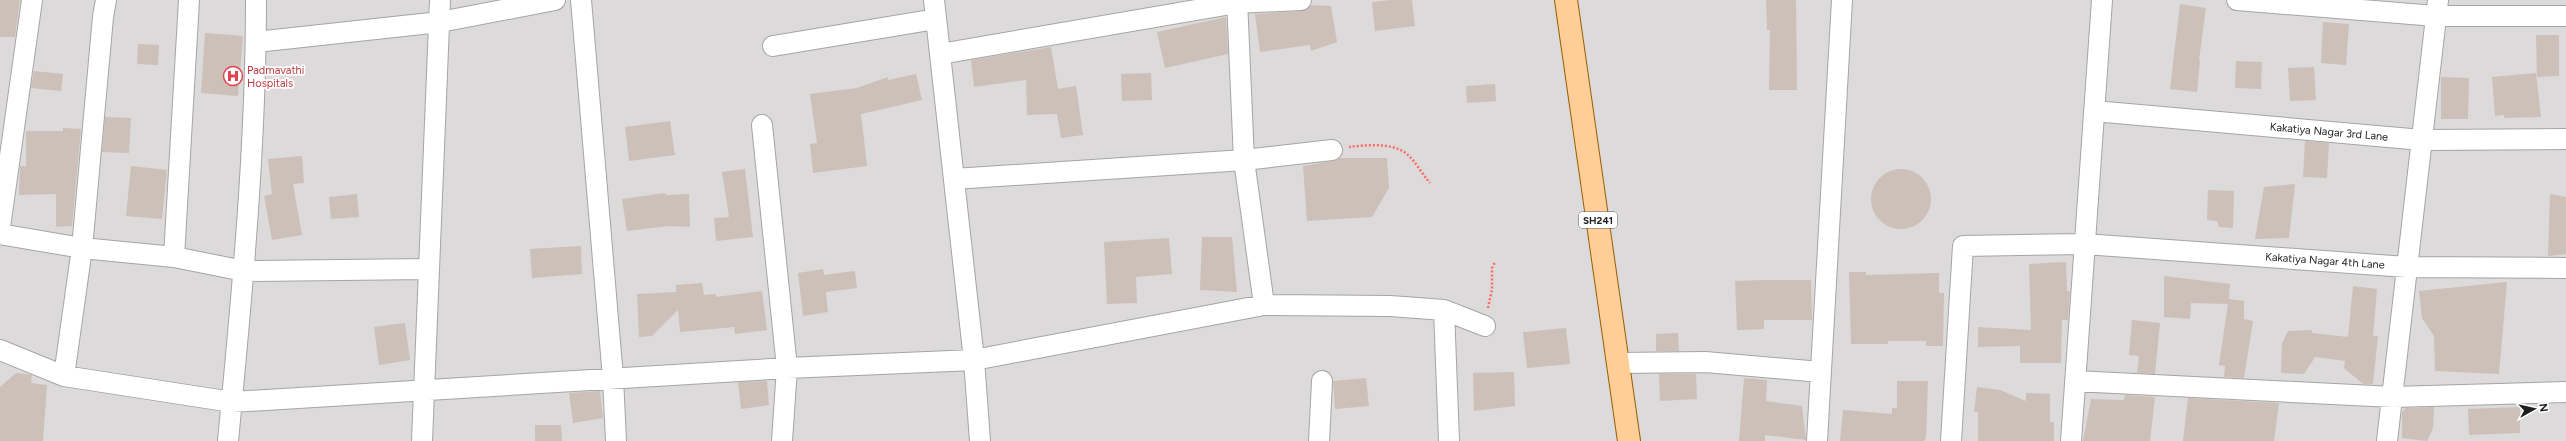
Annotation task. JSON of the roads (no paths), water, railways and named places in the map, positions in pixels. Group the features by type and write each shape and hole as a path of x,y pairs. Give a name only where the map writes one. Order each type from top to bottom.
{"main road":[{"name":"SH241","path":"1566,0 1629,441"}],"street":[{"path":"0,227 32,0"},
{"path":"64,376 82,248 103,17 106,0"},
{"path":"174,257 189,0"},
{"path":"228,441 244,271 256,42 256,0"},
{"path":"422,441 422,389 440,0"},
{"path":"256,42 440,22 555,0"},
{"path":"581,0 613,378 616,441"},
{"path":"940,54 1237,1 1302,0"},
{"path":"1817,441 1842,0"},
{"path":"2071,441 2102,0"},
{"path":"2237,0 2437,8 2566,16"},
{"path":"1237,1 1244,160 1264,305"},
{"path":"2387,441 2437,8"},
{"path":"773,46 935,10 974,360 980,441"},
{"name":"Kakatiya Nagar 3rd Lane","path":"2094,111 2422,140 2566,139"},
{"path":"762,124 787,368 782,441"},
{"path":"954,180 1244,160 1332,150"},
{"path":"0,234 82,248 174,257 244,271 427,269"},
{"name":"Kakatiya Nagar 4th Lane","path":"1951,441 1964,246 2084,244 2407,267 2566,268"},
{"path":"0,350 64,376 232,402 422,389 787,368 974,360 1264,305 1390,306 1444,310 1486,326"},
{"path":"1444,310 1449,441"},
{"path":"1619,363 1704,362 1820,372"},
{"path":"1319,441 1322,381"},
{"path":"2075,381 2393,397 2566,392"}],"place":[{"name":"Padmavathi Hospitals","path":"233,76"}]}
